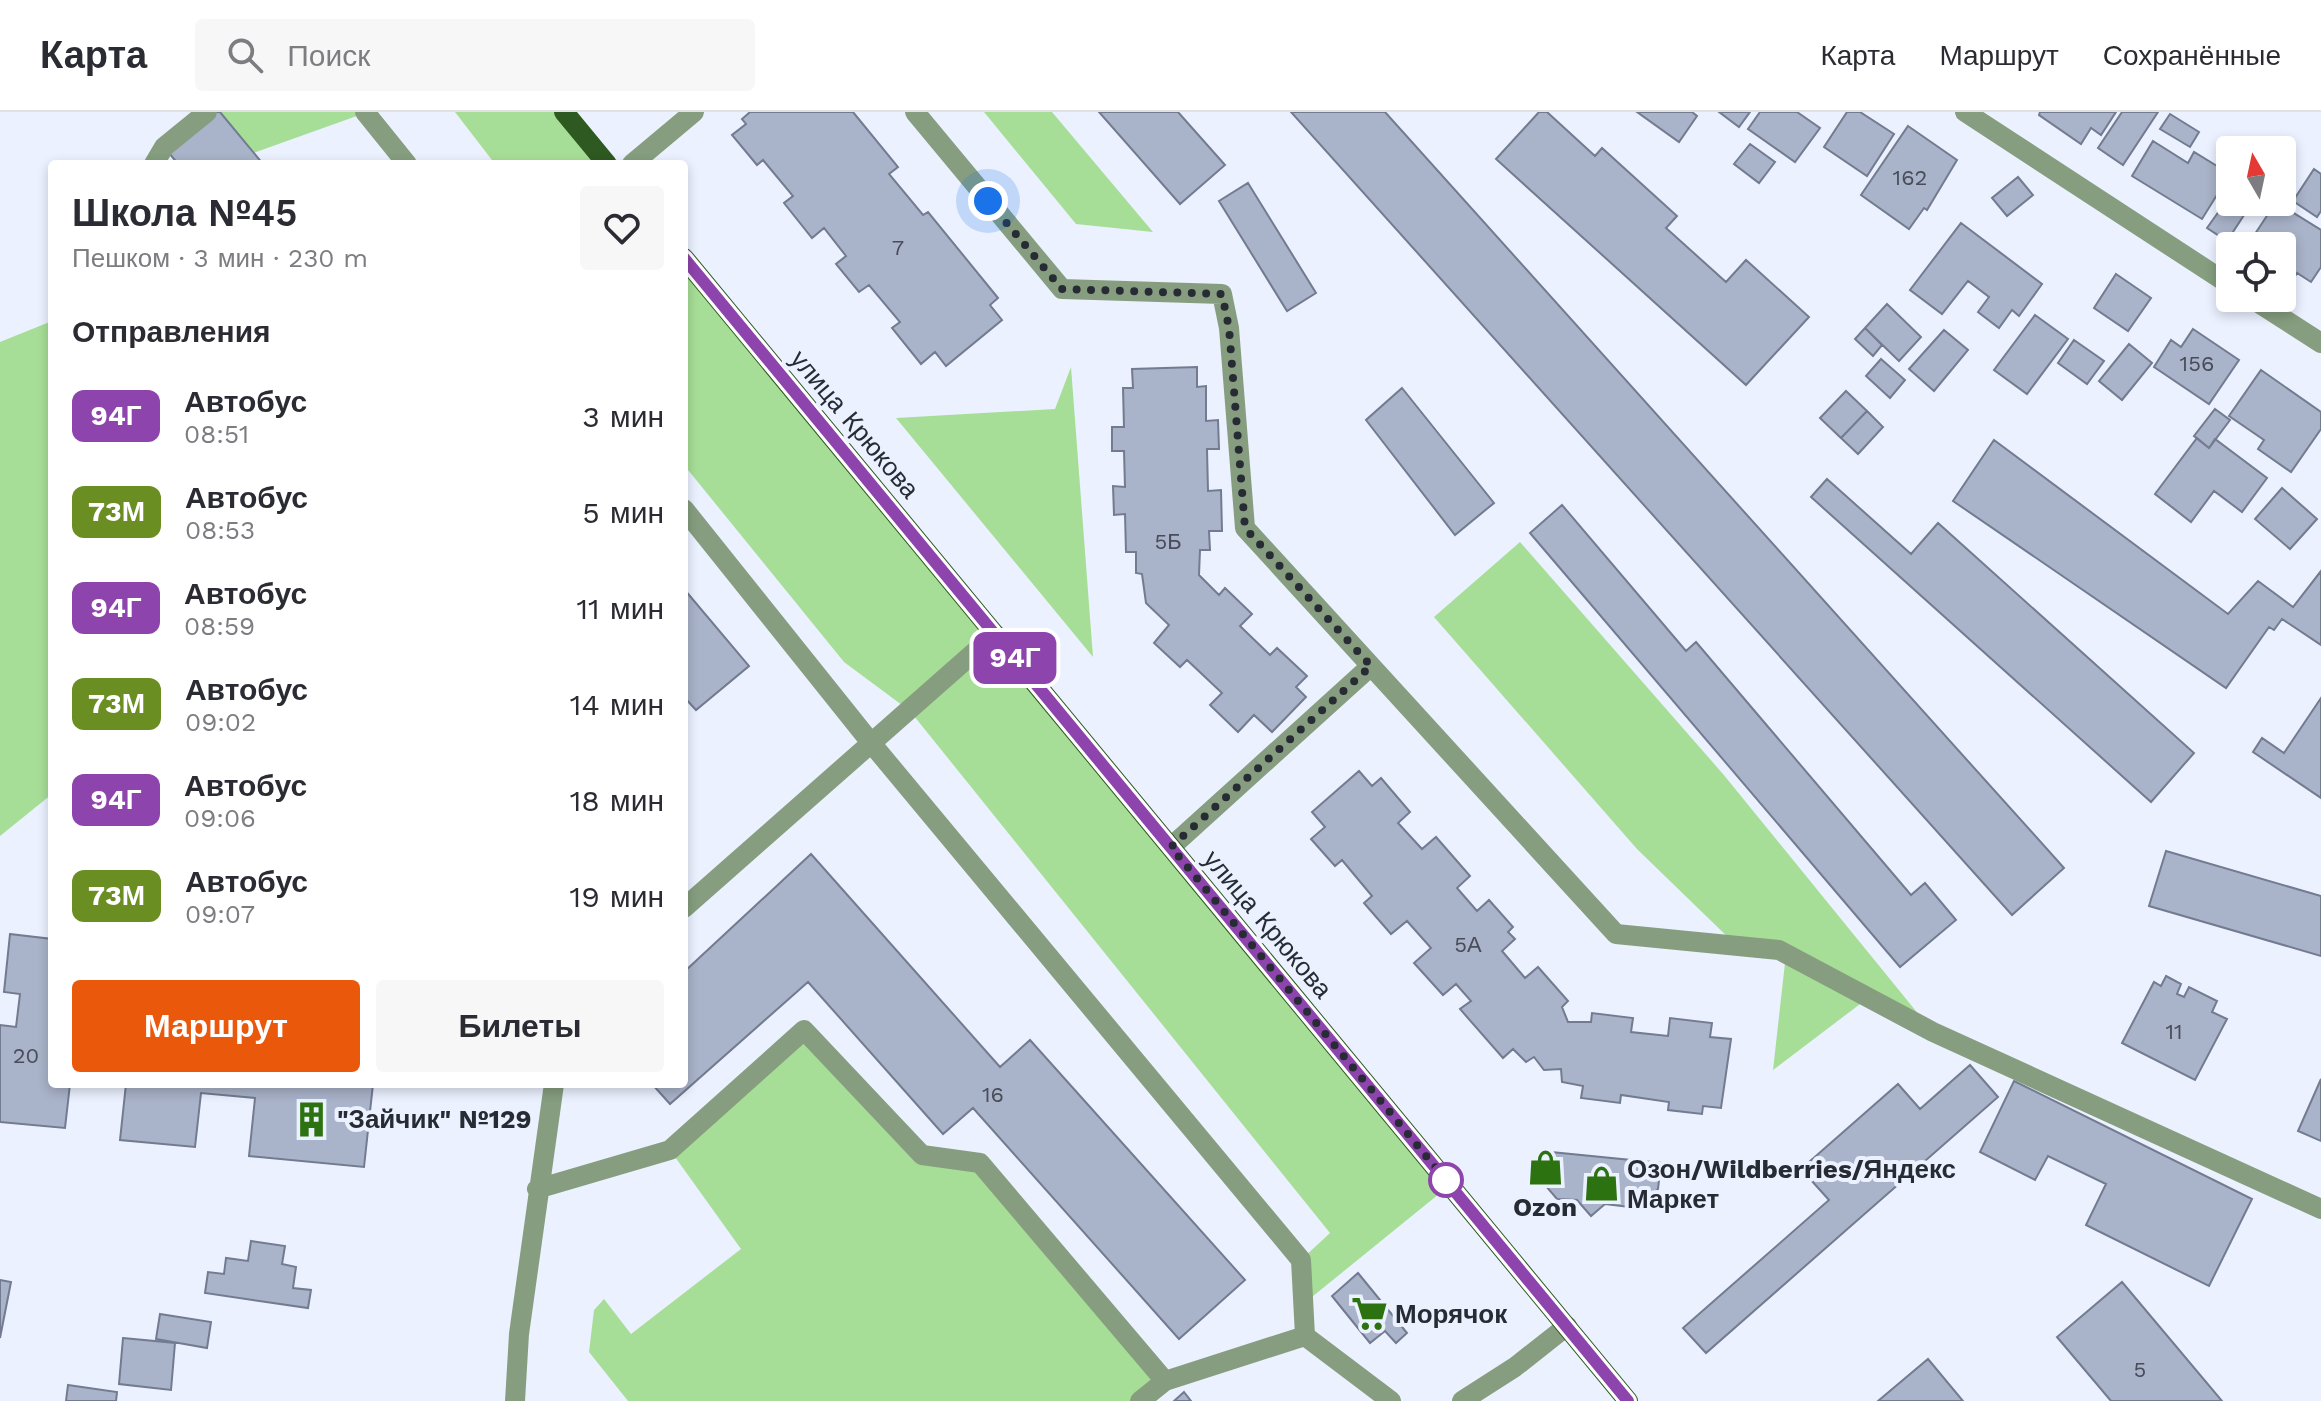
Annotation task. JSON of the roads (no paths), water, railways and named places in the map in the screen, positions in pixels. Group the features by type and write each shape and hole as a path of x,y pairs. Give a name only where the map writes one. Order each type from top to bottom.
{"main road":[{"path":"564,112 604,160"},
{"name":"улица Крюкова","path":"688,263 1628,1401"}],"street":[{"path":"156,160 164,147 207,112"},
{"path":"365,112 404,160"},
{"path":"637,160 694,112"},
{"path":"915,112 1062,289 1222,294 1229,328 1245,528 1616,934 1779,950 1933,1032 2321,1209"},
{"path":"1965,112 2216,276"},
{"path":"2273,312 2321,343"},
{"path":"688,514 872,744 1301,1260 1305,1336 1391,1401"},
{"path":"688,905 995,634"},
{"path":"1171,847 1371,666"},
{"path":"537,1189 670,1150 804,1030 922,1155 980,1163 1165,1381"},
{"path":"515,1401 519,1334 553,1088"},
{"path":"1462,1401 1515,1367 1567,1326"},
{"path":"1140,1401 1165,1381 1305,1336"}],"place":[{"name":"\"Зайчик\" №129","path":"311,1119"},
{"name":"Ozon","path":"1545,1168"},
{"name":"Озон/Wildberries/Яндекс Маркет","path":"1601,1184"},
{"name":"Морячок","path":"1369,1314"}]}
